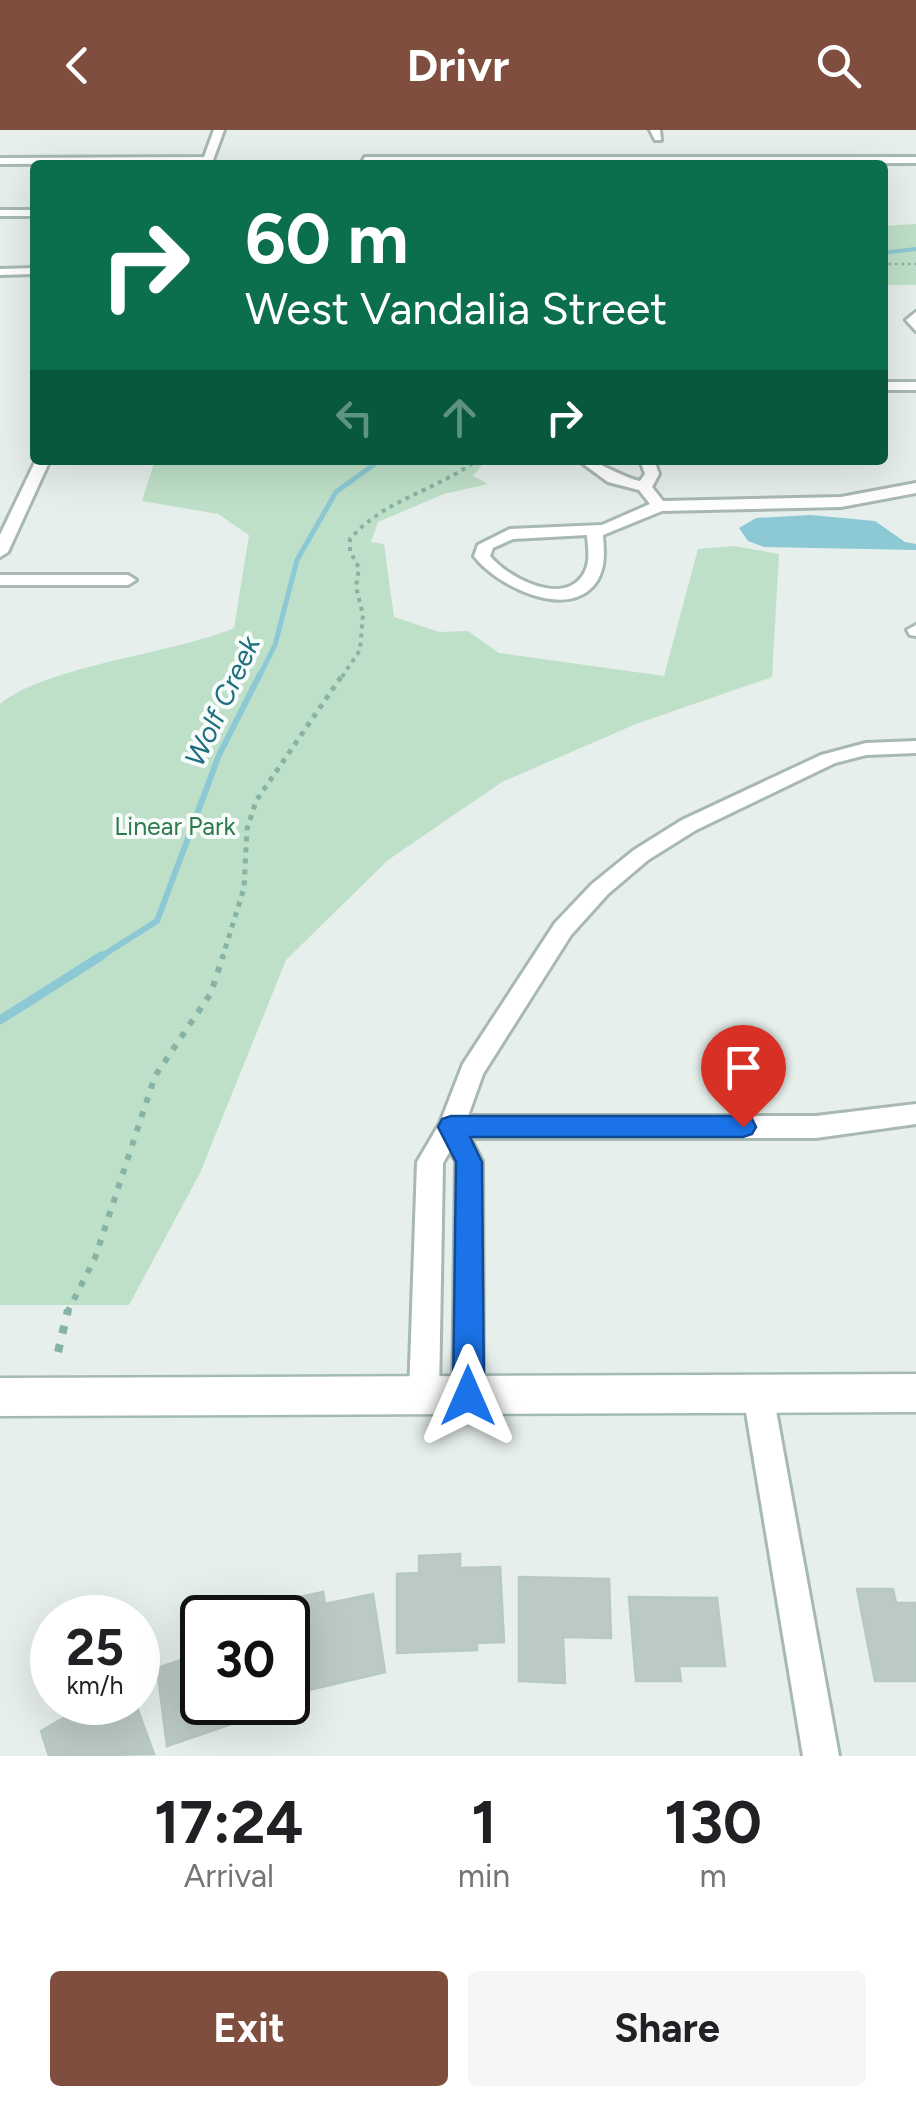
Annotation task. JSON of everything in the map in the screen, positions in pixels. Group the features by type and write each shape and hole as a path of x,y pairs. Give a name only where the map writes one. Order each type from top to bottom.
{"main road":[{"path":"0,1397 916,1393"}],"street":[{"path":"208,160 219,130"},
{"path":"0,161 30,161"},
{"path":"888,161 915,161"},
{"path":"0,213 30,213"},
{"path":"0,272 30,271"},
{"path":"916,316 912,320 916,327"},
{"path":"888,386 916,386"},
{"path":"0,552 41,465"},
{"path":"592,465 613,479 644,487 660,506"},
{"path":"644,487 652,474 649,465"},
{"path":"595,532 594,578 582,589 569,592 527,587 487,565 482,556 486,544 501,536 595,532 660,506 841,502 916,488"},
{"path":"0,580 128,580"},
{"path":"424,1396 430,1162 451,1127 472,1071 563,930 600,888 641,855 689,826 828,759 866,750 916,747"},
{"path":"451,1127 816,1127 916,1114"},
{"path":"451,1127 469,1162 468,1396"},
{"path":"758,1394 820,1756"}],"path":[{"path":"888,264 916,264"},
{"path":"58,1352 68,1310 95,1258 155,1076 211,993 244,888 247,829 256,801 360,650 364,615 356,587 359,568 350,539 371,515 421,496 469,465"}],"green space":[{"path":"916,224 916,285 888,285 888,226"},
{"name":"Linear Park","path":"153,465 482,465 473,476 488,484 444,494 378,522 371,542 384,544 394,617 439,632 468,631 499,653 664,676 698,549 734,546 779,554 772,677 636,724 502,782 388,860 286,960 200,1173 129,1305 0,1305 0,704 20,691 77,670 234,628 249,535 218,514 142,501"}],"water":[{"path":"811,515 875,521 905,542 916,544 916,550 764,547 748,541 739,528 756,518"}],"building":[{"path":"460,1554 460,1568 500,1567 504,1642 477,1643 477,1650 397,1653 397,1574 419,1573 419,1556"},
{"path":"519,1577 609,1579 611,1638 563,1637 565,1683 519,1681"},
{"path":"857,1589 893,1589 896,1603 916,1603 916,1681 875,1681"},
{"path":"323,1592 325,1604 373,1594 385,1672 310,1690 309,1595"},
{"path":"629,1597 717,1598 725,1666 679,1666 681,1681 636,1681"},
{"path":"180,1660 180,1725 229,1725 167,1746 160,1667"},
{"path":"51,1725 143,1725 154,1754 49,1756 41,1731"}],"waterway":[{"name":"Wolf Creek","path":"888,252 916,249"},
{"name":"Wolf Creek","path":"259,677 275,645 297,560 336,492 373,465"},
{"name":"Wolf Creek","path":"97,959 157,921 219,755 260,674"},
{"name":"Wolf Creek","path":"0,1020 101,956"}],"route":[{"path":"468,1396 469,1162 451,1127 743,1127"}]}
